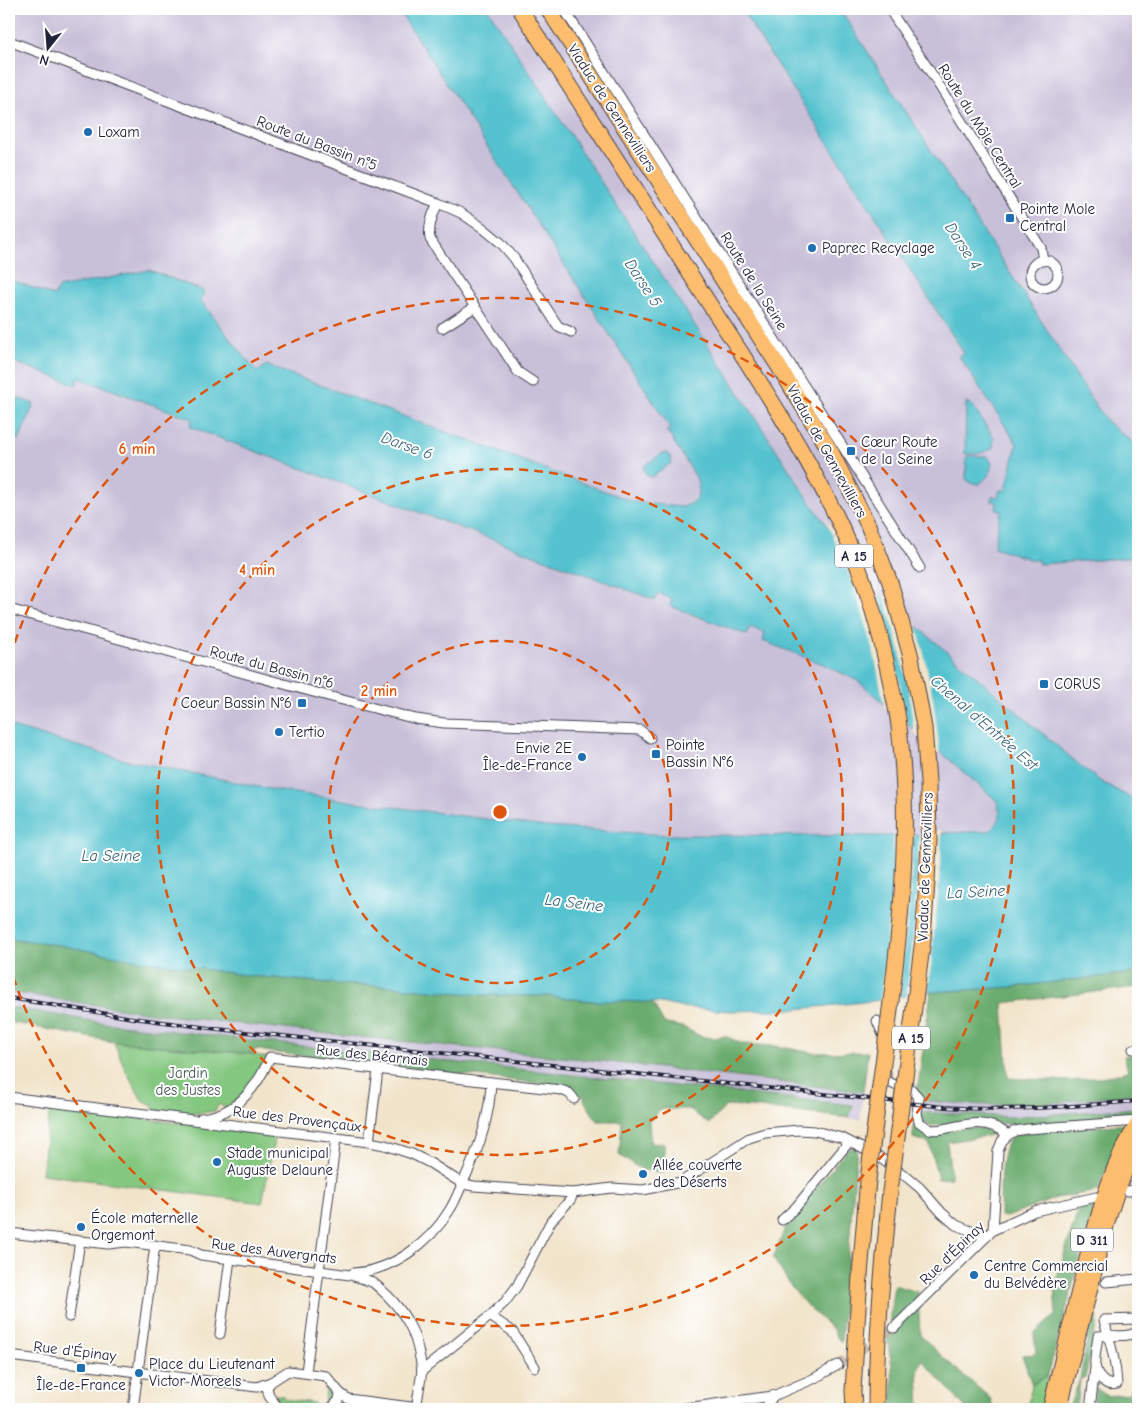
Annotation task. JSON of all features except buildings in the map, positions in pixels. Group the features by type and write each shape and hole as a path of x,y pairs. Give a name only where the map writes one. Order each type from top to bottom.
{"highway":[{"name":"Viaduc de Gennevilliers","path":"520,9 802,450 841,526 869,596 886,655 899,727 904,797 902,897 867,1190 853,1390"},
{"name":"Viaduc de Gennevilliers","path":"548,9 774,358 831,452 868,525 891,585 911,657 924,727 928,782 929,840 923,939 890,1192 881,1284 876,1368 876,1409"},
{"path":"846,1409 853,1390"},
{"name":"A 15","path":"853,1390 854,1409"}],"main road":[{"name":"D 311","path":"1050,1409 1101,1204 1117,1162 1137,1125"},
{"name":"D 311","path":"1060,1409 1107,1228 1124,1176 1138,1144"}],"street":[{"name":"Route de la Seine","path":"564,9 920,568"},
{"name":"Route du Môle Central","path":"889,9 1041,248 1043,261"},
{"name":"Route du Bassin n°5","path":"9,41 461,213 501,243 514,258 558,326 571,332"},
{"path":"438,203 430,221 430,239 518,372 533,382"},
{"path":"442,328 475,307"},
{"name":"Route du Bassin n°6","path":"9,609 340,700 420,720 463,724 640,730 650,738"},
{"path":"877,1021 885,1037 886,1080 897,1086 911,1088 919,1098 917,1113 919,1122 929,1129 938,1130 961,1125 989,1124 1000,1128 1008,1135"},
{"name":"Rue des Béarnais","path":"191,1119 205,1117 229,1109 246,1098 261,1076 270,1057 561,1090 569,1093 574,1099"},
{"path":"369,1142 378,1070"},
{"path":"333,1272 367,1272 403,1257 418,1246 438,1226 449,1212 478,1149 484,1131 491,1082"},
{"name":"Rue des Provençaux","path":"9,1097 369,1142 412,1154 430,1163 462,1184 573,1192 612,1188 643,1190 681,1182 748,1138 766,1133 799,1130 816,1131 836,1136 879,1157 920,1188 942,1213 956,1225 986,1237"},
{"path":"993,1230 998,1151 1008,1135 1015,1131 1027,1129 1137,1125"},
{"path":"336,1138 306,1372 326,1376 340,1393 348,1399 427,1409"},
{"path":"782,1220 796,1207 849,1142"},
{"path":"1128,1191 1138,1189"},
{"path":"422,1371 505,1302 518,1286 551,1222 571,1199 573,1192"},
{"name":"Rue d'Épinay","path":"894,1328 993,1230 1034,1211 1096,1197"},
{"name":"Rue des Auvergnats","path":"9,1233 108,1244 126,1242 155,1245 190,1250 201,1256 319,1272 333,1272 350,1275 372,1283 393,1301 404,1314 412,1328 422,1371 416,1408"},
{"path":"69,1317 80,1240"},
{"path":"134,1409 155,1245"},
{"path":"220,1334 230,1260"},
{"path":"1106,1282 1138,1280"},
{"path":"490,1316 512,1331 534,1367"},
{"path":"1095,1365 1099,1377 1106,1384 1112,1386 1117,1384 1117,1371 1112,1346 1104,1320 1138,1319"},
{"path":"1090,1409 1098,1336 1121,1336 1138,1331"},
{"name":"Rue d'Épinay","path":"9,1356 256,1387 271,1382 286,1371 306,1372"},
{"path":"679,1409 773,1396 838,1366"},
{"path":"268,1396 267,1387 271,1382"},
{"name":"Rue d'Épinay","path":"256,1387 268,1396 278,1409"},
{"path":"333,1408 339,1400 340,1393"},
{"path":"764,1409 773,1396"},
{"path":"333,1408 348,1399"}],"shaded area":[{"path":"9,9 398,9 671,429 667,431 699,484 693,501 689,505 682,507 634,502 266,365 258,372 200,300 54,296 9,279"},
{"path":"488,9 741,9 964,354 960,357 1017,444 1006,491 999,497 992,496 1001,510 994,547 1032,560 1038,560 1039,564 1138,557 1138,802 1100,781 1083,768 878,593 815,509"},
{"path":"840,9 1138,9 1138,446 1108,423 1094,403"},
{"path":"9,360 76,385 79,378 193,420 190,427 654,600 657,593 672,599 670,606 747,635 750,627 766,633 763,641 825,665 858,681 996,800 1001,811 1000,819 989,831 884,836 666,835 547,827 275,790 126,760 9,726"},
{"path":"9,992 157,1014 319,1033 601,1061 863,1092 860,1120 817,1113 248,1047 9,1013"},
{"path":"1138,1093 1138,1117 1035,1128 973,1122 914,1124 916,1100"}],"green space":[{"path":"9,938 59,945 138,960 252,976 483,995 547,996 593,1001 653,1003 663,1022 683,1027 700,1036 713,1038 725,1036 743,1044 776,1046 814,1053 868,1052 863,1092 601,1061 319,1033 157,1014 9,992"},
{"path":"1138,972 1138,987 1003,1003 1008,1078 1071,1081 1114,1075 1128,1071 1124,1056 1138,1054 1138,1093 1062,1102 1016,1105 979,1105 916,1100 931,992 1012,987"},
{"path":"9,1007 104,1023 276,1043 853,1105 849,1118 726,1106 709,1124 689,1109 660,1109 649,1122 651,1144 664,1143 664,1172 642,1170 619,1155 622,1121 597,1121 584,1100 585,1098 561,1086 256,1049 253,1054 114,1042 9,1022"},
{"name":"Jardin des Justes","path":"114,1042 253,1054 267,1058 253,1086 226,1109 219,1104 215,1111 167,1112 151,1110 155,1107 143,1102 125,1069"},
{"path":"50,1107 275,1135 262,1203 42,1174"},
{"path":"1138,1108 1134,1114 1024,1125 976,1121 931,1126 922,1119 922,1112 1010,1117"},
{"path":"914,1124 918,1124 928,1134 972,1128 988,1131 992,1135 947,1142 951,1178 938,1179 929,1143 913,1138"},
{"path":"1128,1124 1111,1158 1098,1191 1056,1198 1007,1217 1000,1216 1002,1161 1004,1151 1013,1136 1024,1132"},
{"path":"850,1148 857,1149 841,1342 836,1337 833,1329 809,1308 792,1288 773,1258 786,1226"},
{"path":"1079,1207 1094,1207 1048,1375 1032,1385 1022,1355 1036,1354 1034,1334 1056,1314 1054,1287"},
{"path":"894,1285 918,1292 920,1335 990,1398 994,1409 967,1409 922,1360 918,1371 920,1409 893,1409 892,1365 887,1339"},
{"path":"1092,1314 1098,1317 1085,1378 1080,1379"},
{"path":"1048,1375 1041,1409 1027,1409 1032,1385"},
{"path":"1080,1379 1077,1409 1068,1409"},
{"path":"327,1385 331,1390 329,1403 321,1409 283,1406 276,1397 276,1395 284,1396 284,1399 314,1403 314,1406 319,1406 324,1402 326,1391 324,1388"},
{"path":"1135,1386 1138,1388 1138,1409 1093,1408 1096,1388 1107,1396 1127,1394"}],"water":[{"path":"398,9 488,9 815,509 878,593 1083,768 1100,781 1138,802 1138,972 1012,987 931,992 808,1008 729,1011 679,1007 661,1003 593,1001 547,996 483,995 252,976 138,960 59,945 9,938 9,726 126,760 275,790 547,827 666,835 884,836 989,831 999,820 1000,813 996,800 858,681 825,665 763,641 765,633 750,627 747,635 670,606 672,599 658,593 655,600 190,427 192,419 79,378 76,385 9,360 9,279 54,296 58,288 149,270 202,290 204,295 200,300 258,372 266,365 634,502 682,507 692,503 698,492 696,477 667,431 671,429"},
{"name":"Darse 4","path":"741,9 840,9 1094,403 1108,423 1138,446 1138,557 1039,564 1038,560 1032,560 994,547 1001,510 996,509 997,502 991,501 992,496 998,497 1000,490 1006,490 1017,444 959,356 964,353"},
{"path":"14,397 34,404 19,440 9,437 9,412"},
{"path":"966,403 971,404 994,438 993,448 982,453 965,454"},
{"path":"663,453 667,453 671,458 671,463 652,477 648,476 644,471 644,466"},
{"path":"968,456 988,456 992,464 989,475 980,484 970,483 966,479 966,458"}],"pier":[{"path":"824,517 874,584 878,593 891,638 908,728 885,708 873,648 863,614 847,569"},
{"path":"884,595 916,622 933,699 940,755 914,733 909,691"},
{"path":"941,830 941,862 928,995 906,999 915,919 919,832"},
{"path":"913,832 911,886 899,1000 880,1003 892,883 894,833"}],"tunnel":[{"path":"838,1365 894,1328"}],"railway":[{"path":"9,998 133,1018 217,1029 945,1107 1018,1109 1138,1101"}],"place":[{"name":"Loxam","path":"88,132"},
{"name":"Pointe Mole Central","path":"1010,218"},
{"name":"Paprec Recyclage","path":"812,248"},
{"name":"Cœur Route de la Seine","path":"851,451"},
{"name":"CORUS","path":"1044,684"},
{"name":"Coeur Bassin N°6","path":"302,703"},
{"name":"Tertio","path":"279,732"},
{"name":"Pointe Bassin N°6","path":"656,754"},
{"name":"Envie 2E Île-de-France","path":"582,757"},
{"name":"Stade municipal Auguste Delaune","path":"217,1162"},
{"name":"Allée couverte des Déserts","path":"643,1174"},
{"name":"École maternelle Orgemont","path":"81,1227"},
{"name":"Centre Commercial du Belvédère","path":"974,1275"},
{"name":"Île-de-France","path":"81,1368"},
{"name":"Place du Lieutenant Victor Moreels","path":"139,1373"}],"water label":[{"name":"Darse 5","path":"643,283"},
{"name":"Darse 6","path":"407,446"},
{"name":"Chenal d'Entrée Est","path":"984,723"},
{"name":"La Seine","path":"111,856"},
{"name":"La Seine","path":"976,892"},
{"name":"La Seine","path":"574,903"}]}
